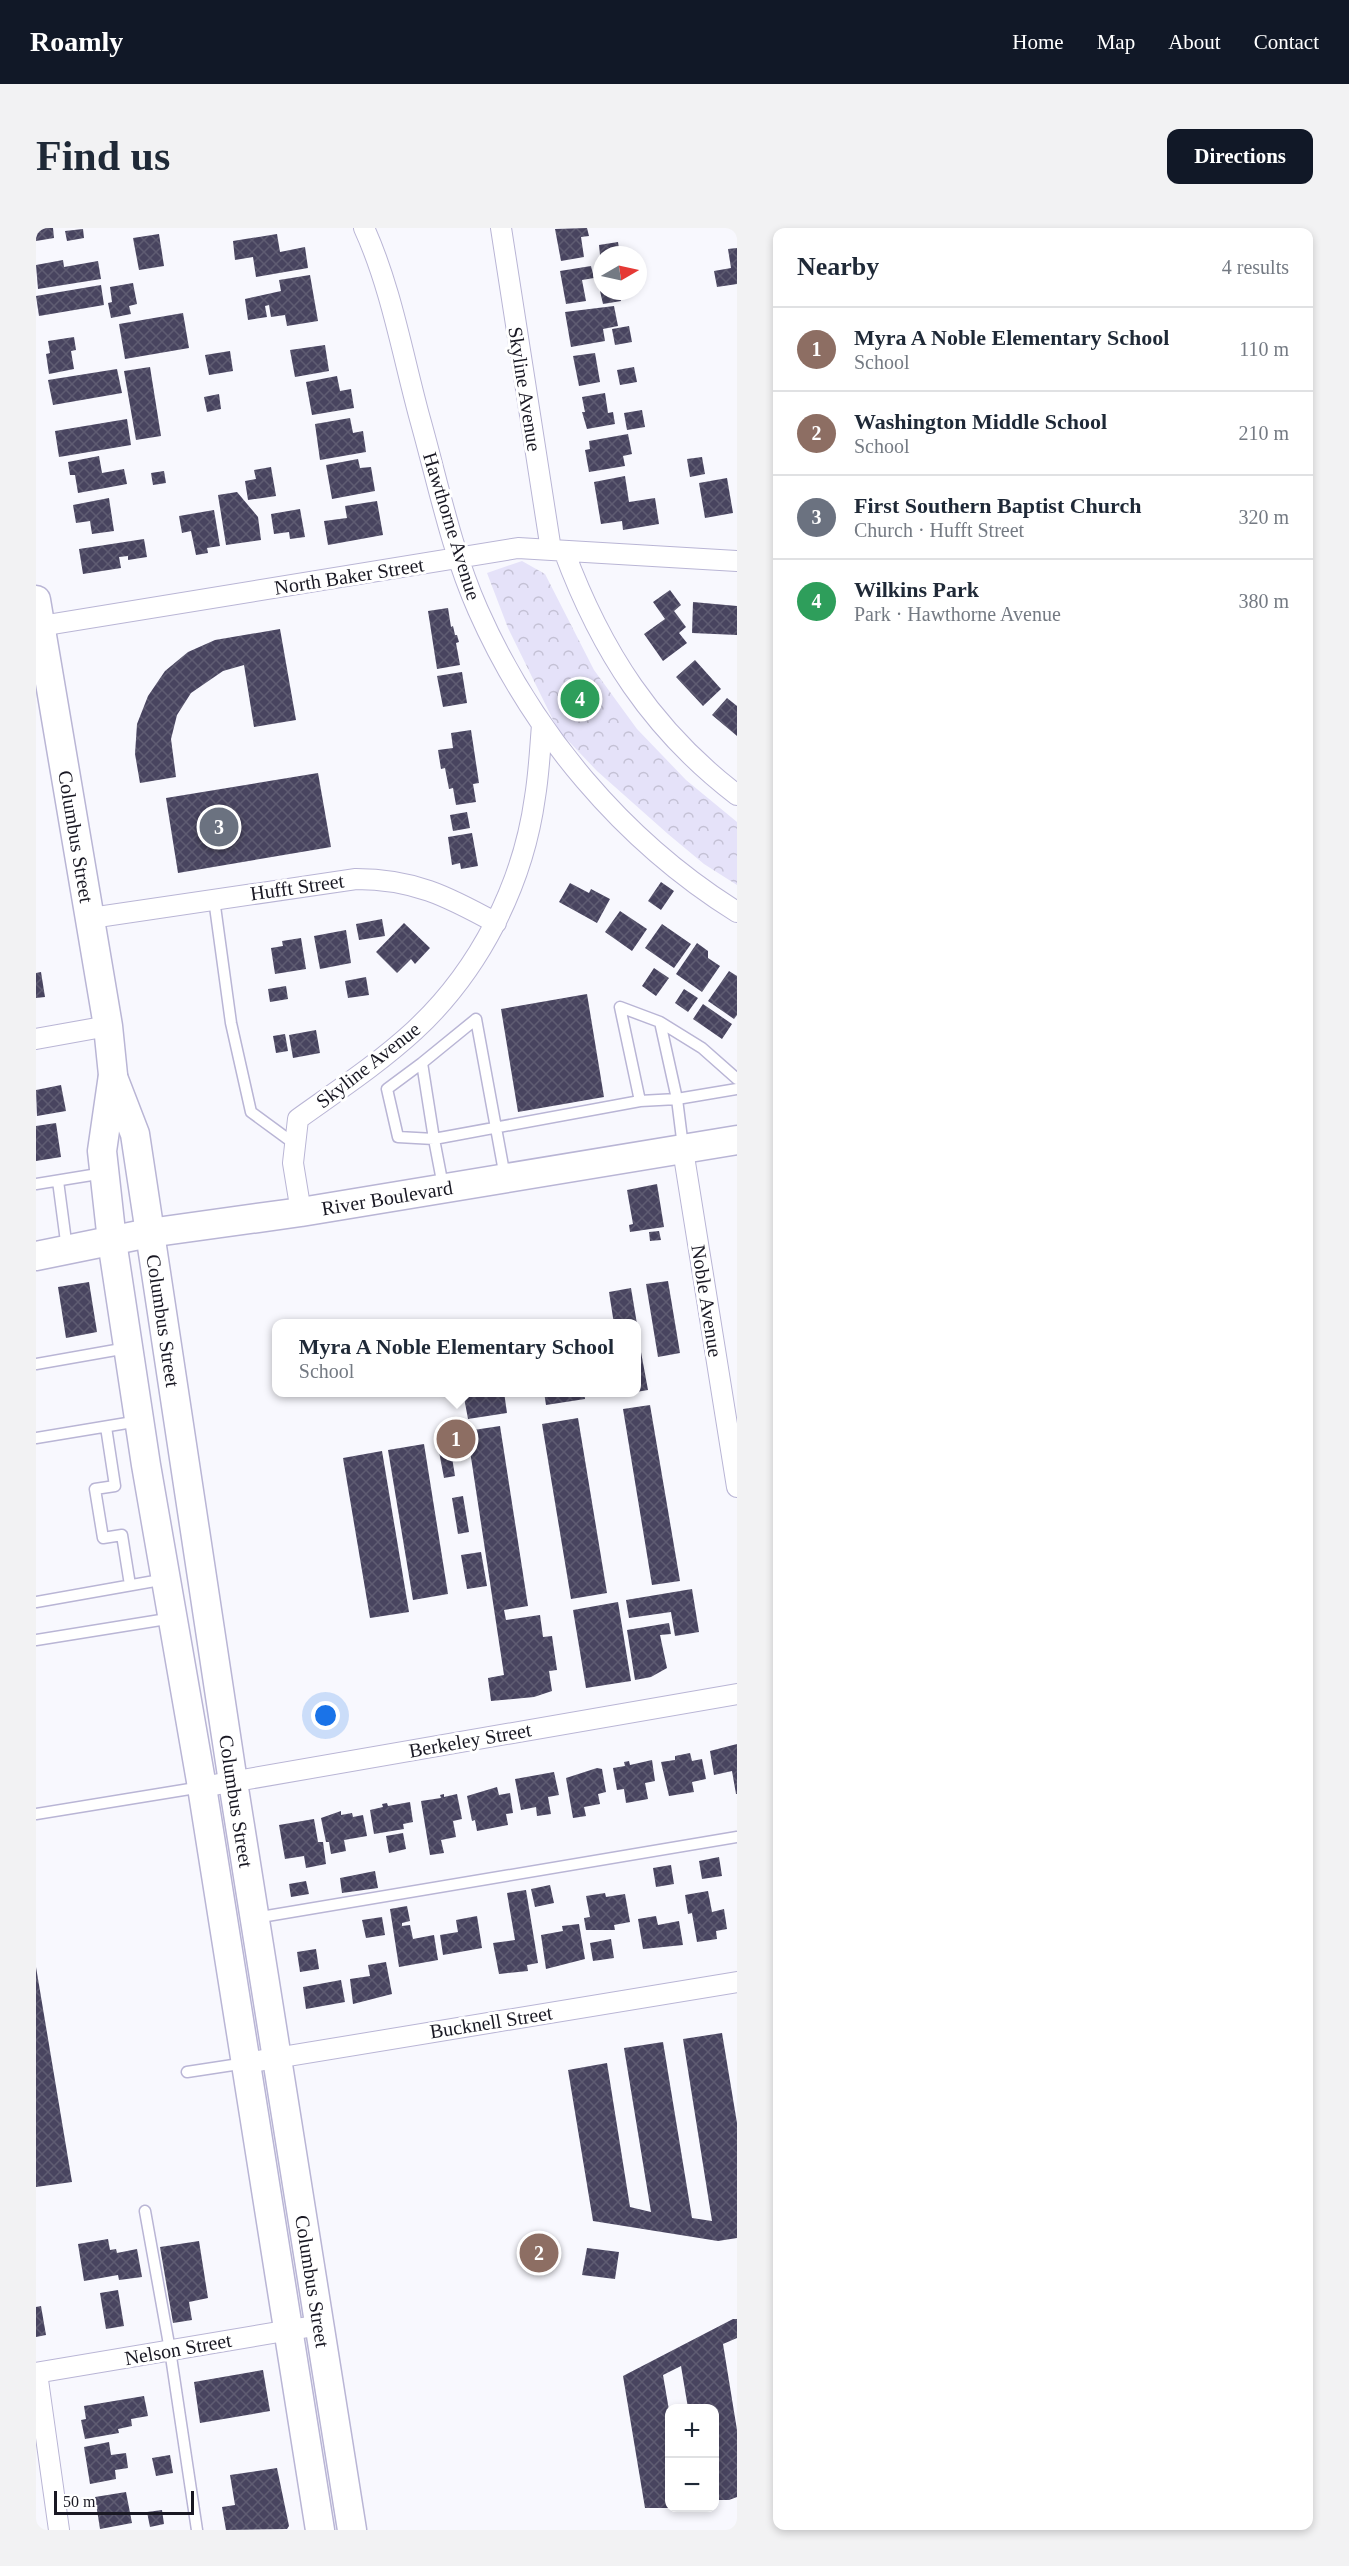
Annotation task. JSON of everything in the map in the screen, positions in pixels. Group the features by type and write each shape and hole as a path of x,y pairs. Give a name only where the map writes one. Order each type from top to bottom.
{"main road":[{"name":"Columbus Street","path":"36,600 38,630 91,918 108,1026 113,1075 102,1151 111,1241 139,1421 202,1787 320,2530"},
{"name":"Columbus Street","path":"113,1075 135,1134 148,1233 233,1782 352,2530"},
{"name":"River Boulevard","path":"36,1256 148,1233 301,1212 737,1140"}],"street":[{"name":"Hawthorne Avenue","path":"364,228 384,284 458,558 501,658 542,725 578,772 644,841 690,880 737,912"},
{"name":"Skyline Avenue","path":"501,228 558,550"},
{"name":"North Baker Street","path":"38,630 53,624 518,548 737,561"},
{"path":"558,550 604,644 627,680 657,720 686,751 737,795"},
{"name":"Skyline Avenue","path":"301,1212 293,1163 298,1119 390,1053 416,1030 470,967 496,923 515,879 527,839 535,798 542,725"},
{"name":"Hufft Street","path":"91,918 356,879 382,879 434,891 496,923"},
{"path":"36,1039 108,1026"},
{"name":"Noble Avenue","path":"683,1150 737,1487"},
{"name":"Berkeley Street","path":"202,1787 737,1694"},
{"name":"Bucknell Street","path":"246,2063 737,1982"},
{"name":"Nelson Street","path":"36,2373 320,2325"},
{"path":"36,2373 59,2530"}],"lane":[{"path":"214,899 231,1023 251,1112 296,1145"},
{"path":"640,1101 620,1007 660,1023 702,1048 737,1079"},
{"path":"506,1179 494,1128 476,1019 387,1089 398,1137 434,1139 494,1128 640,1101 676,1099 737,1089"},
{"path":"660,1023 676,1099 683,1150"},
{"path":"422,1063 443,1189"},
{"path":"36,1184 104,1173"},
{"path":"58,1181 67,1250"},
{"path":"36,1364 129,1348"},
{"path":"36,1438 139,1421"},
{"path":"106,1427 115,1486 95,1489 103,1538 122,1535 130,1585"},
{"path":"36,1602 166,1579"},
{"path":"36,1640 173,1618"},
{"path":"36,1814 202,1787"},
{"path":"255,1918 737,1837"},
{"path":"187,2072 246,2063"},
{"path":"145,2211 171,2350 197,2530"}],"green space":[{"path":"522,561 545,574 594,670 637,729 686,780 737,822 737,885 704,864 668,834 597,771 558,730 508,628 487,573"}],"building":[{"path":"36,228 53,228 54,238 36,241"},
{"path":"587,228 589,236 581,237 584,257 561,261 555,229"},
{"path":"83,229 84,238 67,241 65,231"},
{"path":"159,234 164,266 139,270 133,238"},
{"path":"277,234 280,252 305,247 308,268 256,277 253,257 235,260 233,241"},
{"path":"618,242 619,246 599,246"},
{"path":"737,248 737,284 717,287 714,271 731,268 728,249"},
{"path":"63,260 64,267 98,261 101,279 38,289 36,265"},
{"path":"591,266 593,278 582,280 586,301 566,304 560,271"},
{"path":"310,275 318,321 287,326 285,315 271,317 269,305 265,306 267,317 248,320 245,299 281,291 279,280"},
{"path":"133,283 137,304 129,306 131,314 111,318 108,303 112,302 110,287"},
{"path":"101,285 104,305 39,316 36,296"},
{"path":"602,300 621,301 603,304"},
{"path":"614,306 618,326 603,329 605,341 571,347 565,312"},
{"path":"183,313 189,348 125,359 119,324"},
{"path":"629,326 632,342 615,345 612,329"},
{"path":"74,337 76,350 71,351 74,369 49,374 46,354 50,353 48,341"},
{"path":"325,345 329,371 295,377 290,350"},
{"path":"230,351 233,371 209,375 205,355"},
{"path":"595,353 600,382 579,386 573,356"},
{"path":"150,367 161,436 136,440 124,371"},
{"path":"634,367 637,382 620,385 617,370"},
{"path":"117,369 122,393 53,405 48,380"},
{"path":"337,376 340,391 351,389 354,408 312,415 306,382"},
{"path":"605,393 608,413 613,412 615,424 587,429 582,412 585,412 582,397"},
{"path":"219,394 221,409 207,412 204,397"},
{"path":"642,410 645,427 627,430 624,413"},
{"path":"350,418 353,433 363,431 366,452 320,460 315,424"},
{"path":"127,419 131,445 59,457 55,431"},
{"path":"628,434 632,454 623,456 625,466 589,472 585,450 590,449 589,441"},
{"path":"99,456 102,473 124,469 127,484 78,493 75,475 70,475 68,462"},
{"path":"702,457 705,474 690,477 687,459"},
{"path":"358,459 360,468 371,467 375,491 332,499 326,465"},
{"path":"271,467 276,496 248,500 245,481 256,479 254,470"},
{"path":"164,471 166,483 153,485 151,473"},
{"path":"625,476 629,502 655,498 659,524 623,530 622,521 601,524 594,482"},
{"path":"727,478 733,513 705,518 699,483"},
{"path":"237,492 258,517 261,540 226,545 218,495"},
{"path":"109,498 114,531 92,534 90,521 76,523 73,505"},
{"path":"377,501 383,535 328,545 324,521 347,518 345,506"},
{"path":"300,509 305,537 290,539 289,532 274,534 271,514"},
{"path":"214,510 220,546 207,548 208,553 196,555 191,531 182,533 179,516"},
{"path":"144,539 147,557 128,560 128,556 119,557 121,568 83,574 79,549"},
{"path":"670,590 681,605 674,611 686,627 679,633 687,643 663,661 644,634 665,619 653,602"},
{"path":"693,602 737,606 737,635 692,633"},
{"path":"448,608 451,627 453,626 459,642 456,643 460,665 437,669 428,611"},
{"path":"280,629 296,720 254,727 244,665 223,671 191,693 177,715 171,739 176,777 140,783 135,754 137,724 148,696 165,671 188,652 215,640"},
{"path":"695,660 721,689 703,706 676,677"},
{"path":"462,672 467,703 443,707 437,676"},
{"path":"727,698 737,706 737,736 712,715"},
{"path":"471,730 479,783 473,784 476,802 456,805 453,788 449,789 445,768 441,769 438,750 453,748 451,733"},
{"path":"318,773 331,847 178,873 166,798"},
{"path":"467,812 470,828 453,831 450,815"},
{"path":"472,833 478,866 461,869 460,863 452,865 448,837"},
{"path":"661,882 674,891 661,910 648,901"},
{"path":"570,883 589,893 591,889 610,899 597,923 559,902"},
{"path":"620,911 647,929 632,951 605,932"},
{"path":"382,919 385,936 359,940 356,924"},
{"path":"404,923 430,948 415,964 411,959 397,973 376,952"},
{"path":"662,924 691,944 674,968 645,948"},
{"path":"346,930 351,963 320,969 314,936"},
{"path":"301,938 306,969 275,974 271,948 283,946 282,941"},
{"path":"697,943 708,951 708,958 720,966 702,992 676,974"},
{"path":"654,968 669,978 656,996 642,986"},
{"path":"729,971 737,976 737,1015 734,1019 708,1001"},
{"path":"41,972 45,997 36,998 36,973"},
{"path":"366,977 369,995 348,998 345,981"},
{"path":"286,986 288,999 270,1002 268,989"},
{"path":"684,989 698,998 688,1012 675,1003"},
{"path":"587,994 604,1097 518,1112 501,1009"},
{"path":"703,1004 732,1024 722,1039 693,1019"},
{"path":"316,1030 320,1053 293,1058 289,1035"},
{"path":"285,1034 288,1051 276,1053 273,1036"},
{"path":"61,1085 66,1111 37,1116 36,1090"},
{"path":"56,1123 61,1157 36,1161 36,1126"},
{"path":"657,1184 664,1227 630,1232 629,1225 633,1224 627,1190"},
{"path":"659,1231 661,1240 650,1241 649,1232"},
{"path":"668,1281 680,1353 658,1357 646,1284"},
{"path":"89,1282 97,1332 66,1338 58,1287"},
{"path":"631,1288 636,1319 613,1319 609,1292"},
{"path":"641,1352 648,1390 641,1391"},
{"path":"464,1397 505,1397 507,1413 468,1419"},
{"path":"545,1397 585,1397 585,1399 546,1405"},
{"path":"650,1405 680,1581 652,1585 623,1409"},
{"path":"578,1418 607,1593 571,1599 542,1424"},
{"path":"500,1426 528,1606 504,1610 506,1620 540,1615 543,1637 552,1636 557,1670 549,1671 552,1691 534,1697 491,1701 488,1678 504,1675 467,1431"},
{"path":"449,1439 455,1476 444,1478 437,1441"},
{"path":"424,1444 448,1594 413,1600 388,1450"},
{"path":"382,1451 409,1612 370,1618 343,1458"},
{"path":"463,1496 469,1532 458,1534 452,1498"},
{"path":"481,1552 487,1586 467,1589 461,1555"},
{"path":"692,1589 699,1632 675,1636 671,1612 629,1618 626,1600"},
{"path":"618,1602 631,1681 586,1688 573,1610"},
{"path":"669,1623 671,1634 660,1635 667,1668 651,1677 635,1680 627,1630"},
{"path":"737,1744 736,1794 732,1771 714,1775 710,1751"},
{"path":"690,1753 692,1761 702,1759 706,1779 692,1782 694,1792 669,1796 661,1762 675,1760 675,1756"},
{"path":"652,1760 655,1781 645,1783 648,1799 626,1803 624,1789 617,1790 613,1768 625,1766 624,1762 629,1761 630,1765"},
{"path":"597,1768 602,1769 606,1792 598,1794 600,1804 584,1807 586,1816 573,1818 566,1778"},
{"path":"554,1772 559,1795 548,1797 551,1814 537,1816 536,1807 521,1810 515,1779"},
{"path":"497,1787 499,1795 510,1793 513,1813 506,1814 508,1825 477,1831 475,1820 472,1821 467,1796"},
{"path":"444,1794 444,1797 457,1794 462,1819 453,1821 456,1837 441,1840 444,1853 430,1855 421,1801 441,1798 440,1795"},
{"path":"410,1802 413,1822 403,1824 404,1829 374,1834 370,1810 383,1807 382,1804 387,1803 388,1806"},
{"path":"341,1811 341,1815 352,1813 353,1817 363,1815 367,1836 344,1840 346,1851 331,1854 321,1818"},
{"path":"314,1819 318,1842 323,1842 326,1864 306,1868 304,1856 285,1859 279,1825"},
{"path":"403,1833 406,1849 389,1853 386,1836"},
{"path":"719,1857 722,1876 702,1879 699,1861"},
{"path":"671,1865 674,1884 656,1887 653,1868"},
{"path":"375,1871 378,1888 342,1893 340,1878"},
{"path":"306,1881 309,1894 291,1897 289,1884"},
{"path":"550,1885 554,1903 535,1907 531,1889"},
{"path":"526,1890 538,1963 527,1965 528,1971 499,1974 493,1943 515,1940 507,1893"},
{"path":"708,1891 712,1912 724,1909 727,1929 716,1931 717,1939 697,1942 692,1913 688,1914 685,1895"},
{"path":"605,1893 606,1897 625,1894 630,1922 614,1925 615,1930 586,1930 584,1918 590,1917 586,1896"},
{"path":"407,1906 410,1921 402,1923 402,1926 410,1925 413,1939 434,1935 438,1960 399,1967 390,1909"},
{"path":"477,1916 482,1948 443,1955 440,1935 458,1932 456,1920"},
{"path":"656,1916 658,1925 679,1921 683,1945 643,1949 638,1919"},
{"path":"382,1917 385,1935 366,1938 362,1920"},
{"path":"579,1924 585,1959 546,1969 541,1935 563,1931 562,1926"},
{"path":"611,1939 614,1958 593,1961 590,1943"},
{"path":"316,1949 319,1969 300,1972 297,1952"},
{"path":"386,1962 392,1994 353,2004 350,1979 370,1976 368,1965"},
{"path":"36,1967 72,2182 36,2187"},
{"path":"341,1980 345,2002 306,2009 303,1987"},
{"path":"722,2033 737,2123 737,2238 718,2241 593,2221 568,2070 607,2063 630,2207 651,2212 624,2048 663,2042 692,2218 712,2221 683,2039"},
{"path":"108,2239 110,2250 116,2249 117,2253 137,2249 142,2277 119,2280 118,2275 84,2281 78,2244"},
{"path":"199,2241 208,2298 189,2302 192,2320 173,2323 160,2247"},
{"path":"587,2248 619,2252 615,2279 582,2275"},
{"path":"118,2290 124,2326 106,2329 100,2293"},
{"path":"41,2306 46,2335 36,2337 36,2307"},
{"path":"737,2319 737,2338 723,2344 737,2430 737,2497 719,2500 719,2404 687,2404 681,2366 663,2375 668,2404 665,2404 665,2508 645,2508 623,2376"},
{"path":"263,2370 270,2411 200,2423 194,2382"},
{"path":"144,2396 148,2416 131,2419 132,2426 118,2429 119,2433 85,2439 81,2420 86,2419 84,2406"},
{"path":"109,2442 111,2455 126,2453 128,2468 115,2470 116,2479 90,2484 84,2447"},
{"path":"170,2455 173,2473 156,2476 152,2458"},
{"path":"277,2468 289,2526 287,2529 226,2530 222,2507 235,2505 230,2475"},
{"path":"126,2492 132,2523 100,2529 95,2497"},
{"path":"162,2510 164,2524 150,2527 147,2512"}],"place":[{"name":"Wilkins Park","path":"580,699"},
{"name":"First Southern Baptist Church","path":"219,827"},
{"name":"Myra A Noble Elementary School","path":"456,1439"},
{"name":"Washington Middle School","path":"539,2253"}]}
